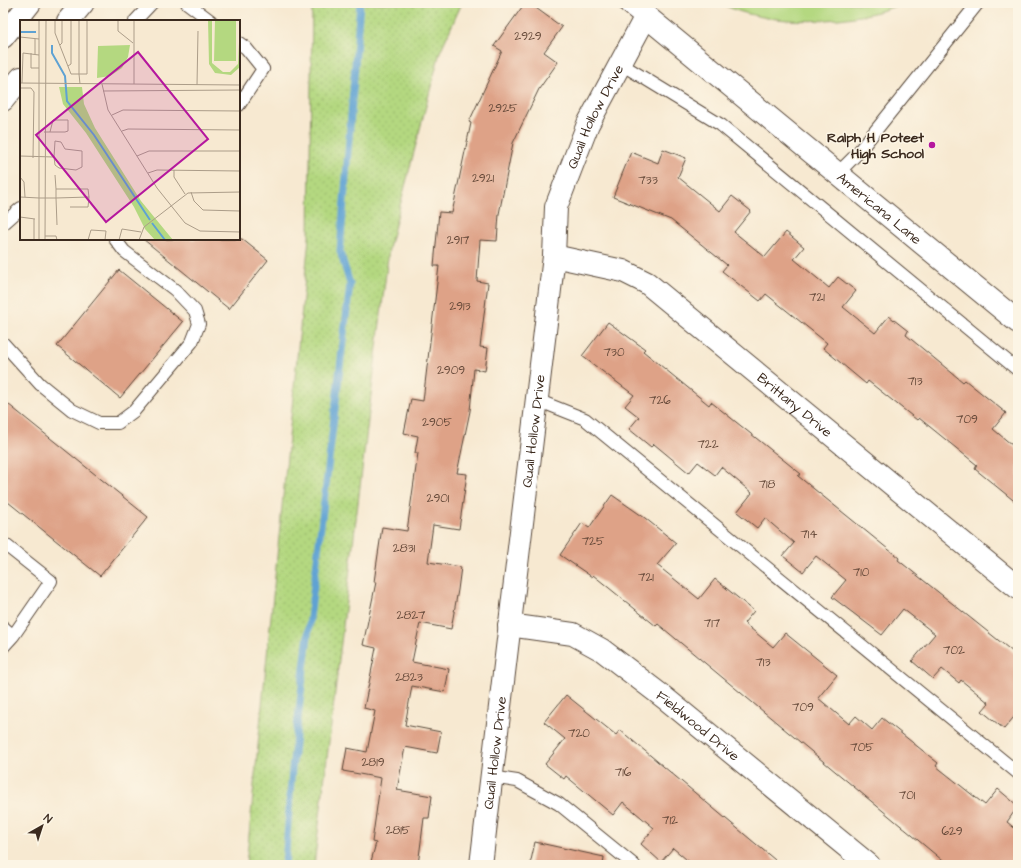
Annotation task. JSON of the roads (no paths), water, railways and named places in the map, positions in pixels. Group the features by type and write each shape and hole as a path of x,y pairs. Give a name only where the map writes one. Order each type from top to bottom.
{"street":[{"path":"3,37 30,3"},
{"path":"69,20 83,3"},
{"name":"Americana Lane","path":"638,10 1018,322"},
{"name":"Quail Hollow Drive","path":"481,865 554,256 556,207 588,124 621,64 638,10"},
{"path":"3,100 20,80"},
{"name":"Brittany Drive","path":"554,256 623,271 647,283 1018,588"},
{"name":"Fieldwood Drive","path":"509,625 573,634 602,650 673,704 868,865"}],"lane":[{"path":"136,20 152,3"},
{"path":"187,3 209,20"},
{"path":"838,174 856,155 978,3"},
{"path":"240,44 246,48 263,69 240,104"},
{"path":"621,64 721,125 1018,370"},
{"path":"3,224 20,209"},
{"path":"3,343 40,384 72,410 100,423 118,423 134,411 192,342 199,324 195,311 175,290 124,251 116,240"},
{"path":"537,400 585,419 1018,773"},
{"path":"3,543 51,581 14,636 3,646"},
{"path":"3,627 14,636"},
{"path":"491,777 517,781 559,804 634,865"}],"waterway":[{"path":"285,865 292,769 350,284 340,251 360,3"}],"place":[{"name":"Ralph H Poteet High School","path":"932,145"}]}
